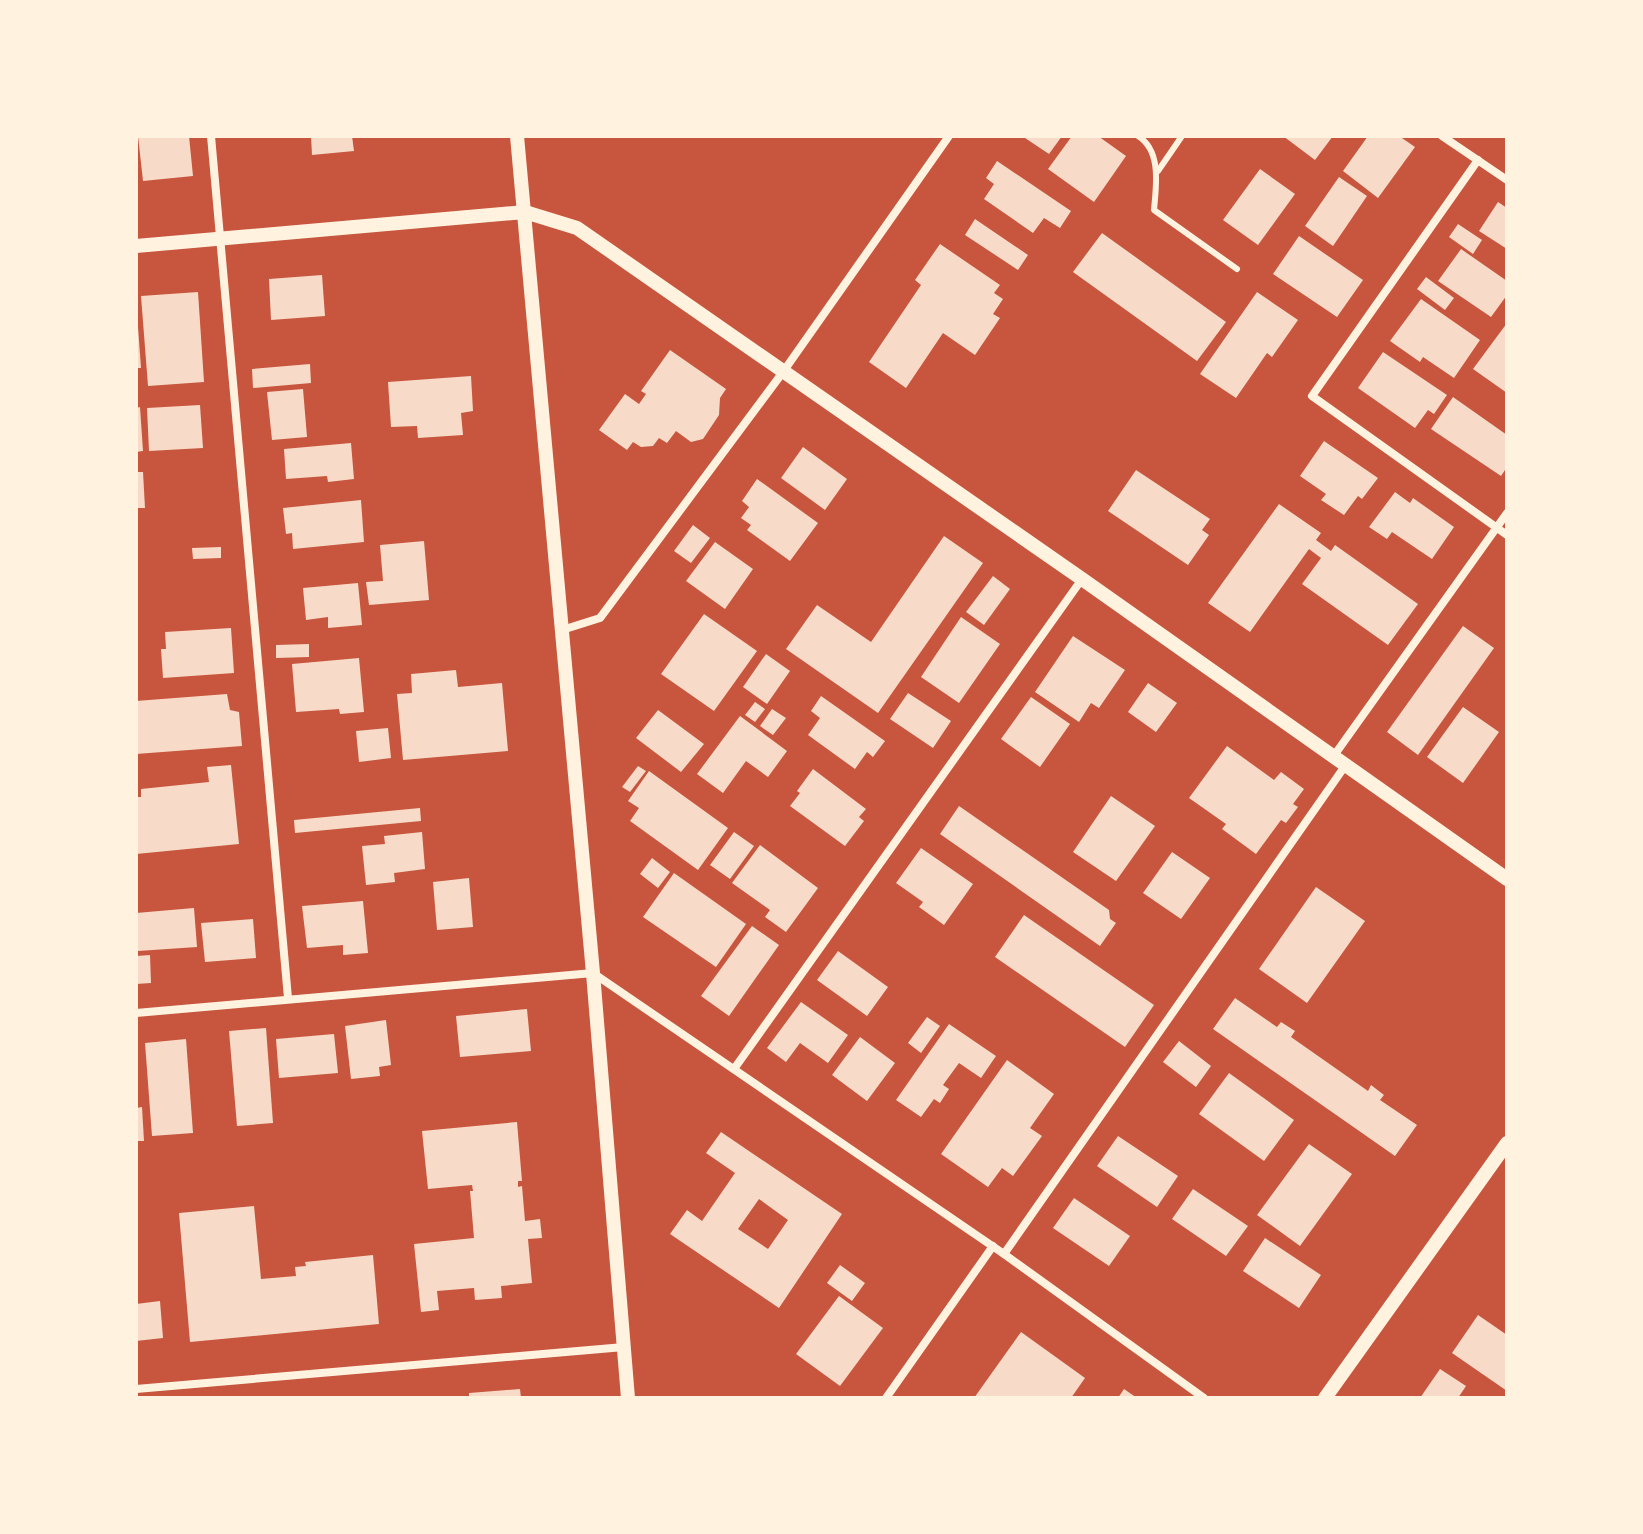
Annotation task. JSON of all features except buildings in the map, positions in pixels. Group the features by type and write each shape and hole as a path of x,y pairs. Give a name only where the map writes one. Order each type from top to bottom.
{"street":[{"path":"211,136 288,998"},
{"path":"517,136 628,1398"},
{"path":"562,630 600,618 783,372 949,136"},
{"path":"1442,136 1507,180"},
{"path":"1478,160 1312,396 1507,535"},
{"path":"136,246 525,212 577,228 1507,879"},
{"path":"1333,757 1507,513"},
{"path":"734,1069 1082,579"},
{"path":"1004,1254 1345,766"},
{"path":"136,1013 593,973 993,1246 1204,1398"},
{"path":"1325,1398 1507,1143"},
{"path":"886,1398 993,1246"},
{"path":"136,1389 624,1347"}],"lane":[{"path":"1138,136 1146,141 1158,171 1154,210 1237,269"},
{"path":"1158,171 1182,136"}]}
